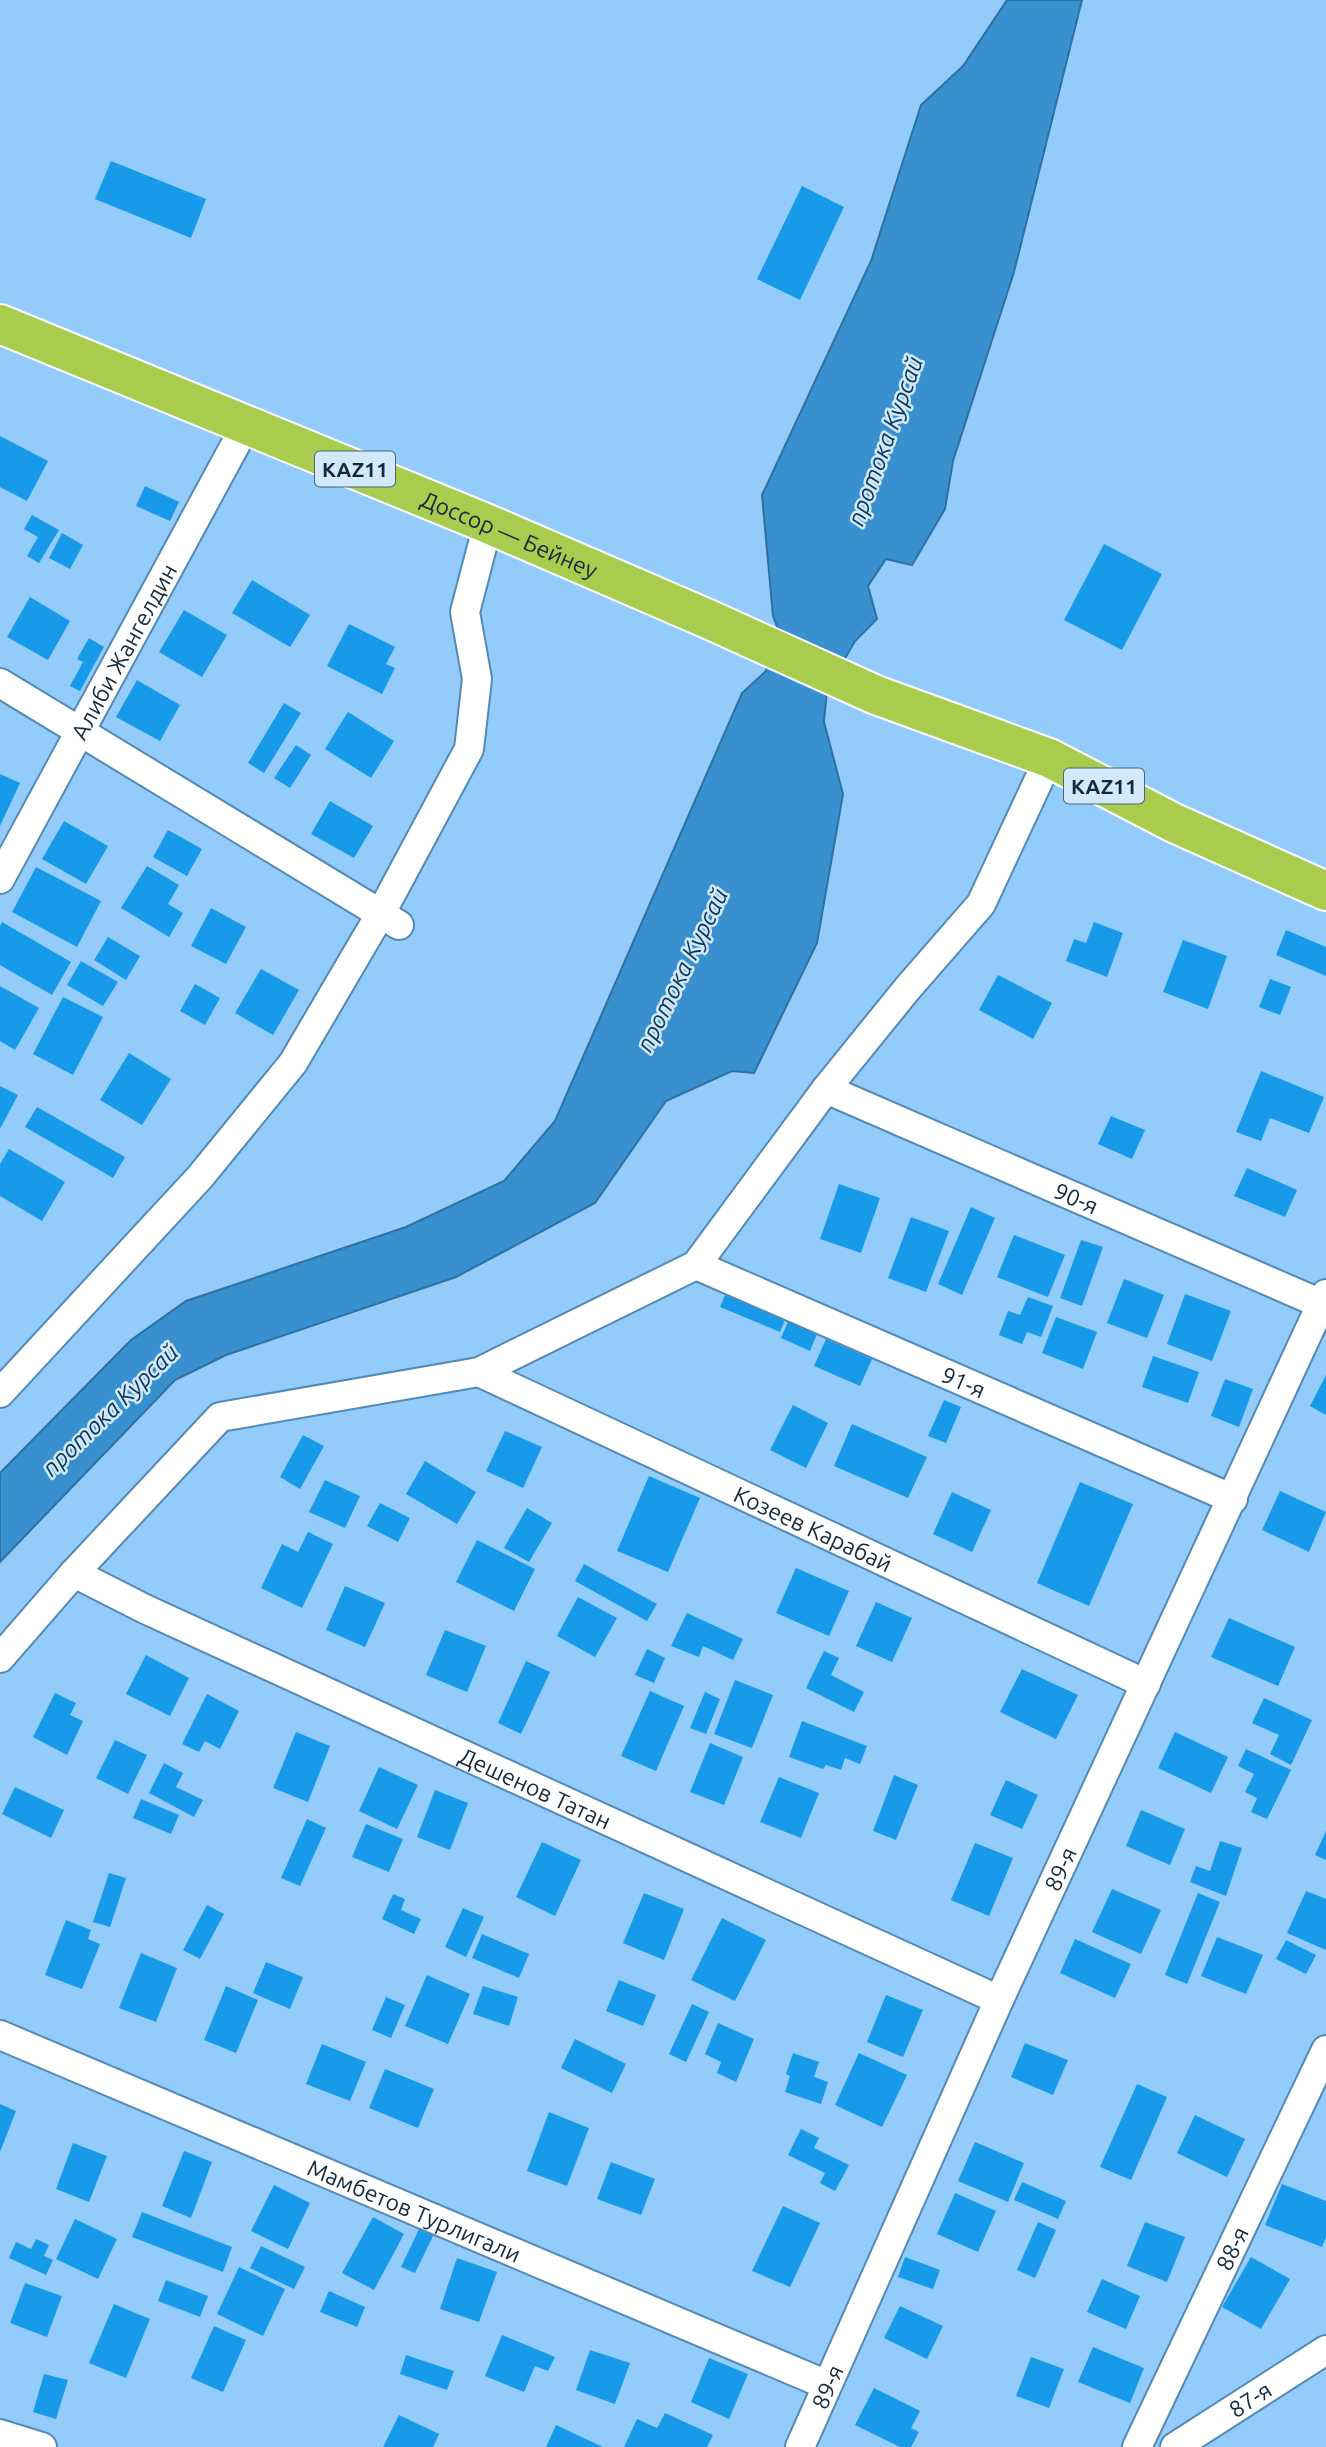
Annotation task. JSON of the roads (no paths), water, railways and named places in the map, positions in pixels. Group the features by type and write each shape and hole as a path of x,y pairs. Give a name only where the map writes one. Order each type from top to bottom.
{"highway":[{"name":"Доссор — Бейнеу","path":"0,324 488,524 876,695 1049,758"},
{"name":"KAZ11","path":"1049,758 1174,823 1326,891"}],"street":[{"name":"Алиби Жангелдин","path":"0,879 246,425"},
{"path":"0,1393 200,1177 293,1063 390,919 469,748 477,679 465,612 488,524"},
{"path":"0,683 390,919"},
{"path":"0,1658 74,1573 220,1417 479,1372 696,1265 826,1089 907,989 981,904 1049,758"},
{"name":"90-я","path":"826,1089 1324,1301"},
{"name":"91-я","path":"696,1265 1233,1499"},
{"name":"89-я","path":"800,2447 999,2000 1324,1301"},
{"name":"Козеев Карабай","path":"479,1372 1146,1684"},
{"name":"Дешенов Татан","path":"74,1573 145,1609 999,2000"},
{"name":"Мамбетов Турлигали","path":"0,2035 827,2385"},
{"name":"88-я","path":"1137,2447 1326,2050"},
{"name":"87-я","path":"1175,2447 1326,2350"},
{"path":"0,2434 42,2447"}],"water":[{"name":"протока Курсай","path":"1007,0 1082,0 1014,272 953,461 945,509 912,565 886,559 868,586 877,619 855,641 827,690 824,722 843,794 817,943 754,1073 732,1071 666,1101 595,1203 456,1277 226,1355 175,1380 0,1562 0,1473 131,1340 186,1301 406,1227 504,1181 555,1121 742,693 766,671 778,629 773,616 762,495 871,261 921,105 963,66"}]}
